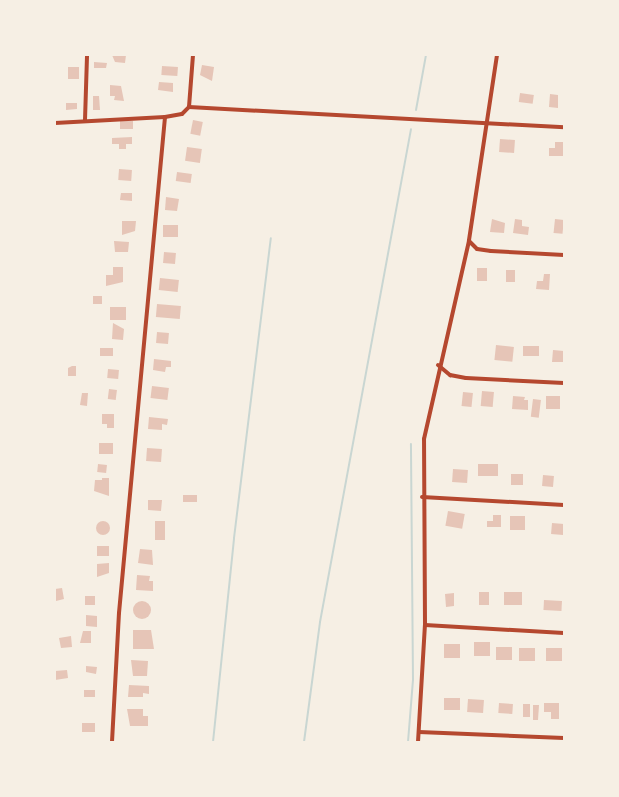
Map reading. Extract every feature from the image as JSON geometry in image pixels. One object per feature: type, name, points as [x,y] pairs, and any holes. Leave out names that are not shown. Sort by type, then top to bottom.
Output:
[{"type":"street","points":[[84,120],[87,55]]},
{"type":"street","points":[[55,123],[165,117],[182,114],[189,107],[193,55]]},
{"type":"street","points":[[418,742],[425,625],[422,497],[424,439],[438,366],[469,241],[485,123],[497,55]]},
{"type":"street","points":[[189,107],[564,127]]},
{"type":"street","points":[[112,742],[119,613],[165,117]]},
{"type":"street","points":[[469,241],[477,249],[491,252],[564,255]]},
{"type":"street","points":[[438,366],[450,375],[466,378],[564,383]]},
{"type":"street","points":[[422,497],[564,505]]},
{"type":"street","points":[[425,625],[564,633]]},
{"type":"street","points":[[419,732],[564,738]]},
{"type":"building","points":[[112,55],[126,55],[125,63],[115,62]]},
{"type":"building","points":[[94,62],[107,63],[106,68],[94,68]]},
{"type":"building","points":[[202,65],[214,67],[212,81],[200,75]]},
{"type":"building","points":[[162,66],[178,67],[177,76],[161,75]]},
{"type":"building","points":[[68,67],[79,67],[79,79],[68,79]]},
{"type":"building","points":[[159,82],[173,83],[173,92],[158,90]]},
{"type":"building","points":[[110,85],[121,86],[124,101],[114,100],[115,96],[110,96]]},
{"type":"building","points":[[520,93],[534,95],[533,104],[519,102]]},
{"type":"building","points":[[550,94],[558,95],[558,108],[549,107]]},
{"type":"building","points":[[93,96],[99,96],[100,110],[93,110]]},
{"type":"building","points":[[66,103],[77,103],[77,109],[66,110]]},
{"type":"building","points":[[193,120],[203,122],[200,136],[190,134]]},
{"type":"building","points":[[120,121],[133,121],[133,129],[120,129]]},
{"type":"building","points":[[132,137],[132,144],[126,144],[126,149],[119,149],[119,144],[112,144],[112,138]]},
{"type":"building","points":[[500,139],[515,140],[514,153],[499,152]]},
{"type":"building","points":[[555,142],[564,142],[564,156],[549,156],[549,148],[555,148]]},
{"type":"building","points":[[187,147],[202,149],[200,163],[185,161]]},
{"type":"building","points":[[119,169],[132,170],[131,181],[118,180]]},
{"type":"building","points":[[177,172],[192,174],[191,183],[176,181]]},
{"type":"building","points":[[121,193],[132,193],[132,201],[120,200]]},
{"type":"building","points":[[166,197],[179,199],[177,211],[165,210]]},
{"type":"building","points":[[492,219],[505,223],[504,233],[490,232]]},
{"type":"building","points":[[515,219],[522,220],[522,226],[529,227],[528,235],[513,233]]},
{"type":"building","points":[[555,219],[564,220],[562,234],[554,233]]},
{"type":"building","points":[[122,221],[136,221],[135,231],[122,235]]},
{"type":"building","points":[[163,225],[178,225],[178,237],[163,237]]},
{"type":"building","points":[[114,241],[129,242],[128,252],[115,252]]},
{"type":"building","points":[[164,252],[176,253],[175,264],[163,263]]},
{"type":"building","points":[[113,267],[123,267],[123,282],[106,286],[106,275],[113,275]]},
{"type":"building","points":[[477,268],[487,268],[487,281],[477,281]]},
{"type":"building","points":[[506,270],[515,270],[515,282],[506,282]]},
{"type":"building","points":[[544,274],[550,274],[549,290],[536,289],[537,281],[543,281]]},
{"type":"building","points":[[160,278],[179,280],[178,292],[159,290]]},
{"type":"building","points":[[93,296],[102,296],[102,304],[93,304]]},
{"type":"building","points":[[157,304],[181,306],[180,319],[156,317]]},
{"type":"building","points":[[110,307],[126,307],[126,320],[110,320]]},
{"type":"building","points":[[113,323],[124,329],[123,340],[112,339]]},
{"type":"building","points":[[157,332],[169,333],[168,344],[156,343]]},
{"type":"building","points":[[496,345],[514,347],[512,362],[494,360]]},
{"type":"building","points":[[523,346],[539,346],[539,356],[523,356]]},
{"type":"building","points":[[100,348],[113,348],[113,356],[100,356]]},
{"type":"building","points":[[553,350],[564,351],[564,362],[552,362]]},
{"type":"building","points":[[154,359],[171,361],[171,367],[166,367],[165,372],[153,370]]},
{"type":"building","points":[[76,366],[76,376],[68,376],[68,368]]},
{"type":"building","points":[[108,369],[119,370],[118,379],[107,378]]},
{"type":"building","points":[[152,386],[169,388],[167,400],[151,398]]},
{"type":"building","points":[[109,389],[117,390],[116,400],[108,399]]},
{"type":"building","points":[[482,391],[494,392],[493,407],[481,406]]},
{"type":"building","points":[[463,392],[473,393],[471,407],[462,406]]},
{"type":"building","points":[[82,393],[88,393],[87,406],[80,405]]},
{"type":"building","points":[[513,396],[525,397],[524,400],[528,400],[528,410],[512,409]]},
{"type":"building","points":[[546,396],[560,396],[560,409],[546,409]]},
{"type":"building","points":[[533,399],[541,400],[539,418],[531,417]]},
{"type":"building","points":[[102,414],[114,414],[114,428],[107,428],[107,424],[102,424]]},
{"type":"building","points":[[149,417],[168,419],[167,425],[162,424],[162,430],[148,429]]},
{"type":"building","points":[[99,443],[113,443],[113,454],[99,454]]},
{"type":"building","points":[[147,448],[162,449],[161,462],[146,461]]},
{"type":"building","points":[[98,464],[107,465],[106,473],[97,472]]},
{"type":"building","points":[[478,464],[498,464],[498,476],[478,476]]},
{"type":"building","points":[[453,469],[468,470],[467,483],[452,482]]},
{"type":"building","points":[[511,474],[523,474],[523,485],[511,485]]},
{"type":"building","points":[[543,475],[554,476],[553,487],[542,486]]},
{"type":"building","points":[[102,478],[109,478],[109,496],[94,491],[95,480],[102,480]]},
{"type":"building","points":[[183,495],[197,495],[197,502],[183,502]]},
{"type":"building","points":[[148,500],[162,500],[161,511],[148,510]]},
{"type":"building","points":[[448,511],[465,514],[462,529],[445,526]]},
{"type":"building","points":[[493,515],[501,515],[501,527],[487,527],[487,521],[493,521]]},
{"type":"building","points":[[510,516],[525,516],[525,530],[510,530]]},
{"type":"building","points":[[103,521],[108,523],[110,528],[108,533],[103,535],[98,533],[96,528],[98,523]]},
{"type":"building","points":[[155,521],[165,521],[165,540],[155,540]]},
{"type":"building","points":[[552,523],[564,524],[563,535],[551,534]]},
{"type":"building","points":[[97,546],[109,546],[109,556],[97,556]]},
{"type":"building","points":[[140,549],[152,550],[153,565],[138,563]]},
{"type":"building","points":[[109,563],[109,573],[97,577],[97,564]]},
{"type":"building","points":[[137,575],[150,576],[149,581],[153,581],[153,591],[136,590]]},
{"type":"building","points":[[62,588],[64,599],[56,601],[55,589]]},
{"type":"building","points":[[479,592],[489,592],[489,605],[479,605]]},
{"type":"building","points":[[504,592],[522,592],[522,605],[504,605]]},
{"type":"building","points":[[454,593],[454,606],[446,607],[445,594]]},
{"type":"building","points":[[85,596],[95,596],[95,605],[85,605]]},
{"type":"building","points":[[544,600],[562,601],[561,611],[543,610]]},
{"type":"building","points":[[142,601],[148,604],[151,610],[148,616],[142,619],[136,616],[133,610],[136,604]]},
{"type":"building","points":[[86,615],[97,616],[97,627],[86,626]]},
{"type":"building","points":[[133,630],[151,630],[154,649],[133,649]]},
{"type":"building","points":[[83,631],[91,631],[91,643],[80,643]]},
{"type":"building","points":[[71,636],[72,647],[61,648],[59,638]]},
{"type":"building","points":[[474,642],[490,642],[490,656],[474,656]]},
{"type":"building","points":[[444,644],[460,644],[460,658],[444,658]]},
{"type":"building","points":[[496,647],[512,647],[512,660],[496,660]]},
{"type":"building","points":[[519,648],[535,648],[535,661],[519,661]]},
{"type":"building","points":[[546,648],[562,648],[562,661],[546,661]]},
{"type":"building","points":[[131,660],[148,661],[147,676],[133,676]]},
{"type":"building","points":[[86,666],[97,667],[96,674],[86,672]]},
{"type":"building","points":[[67,670],[68,678],[55,680],[55,671]]},
{"type":"building","points":[[129,685],[149,686],[149,694],[143,693],[143,697],[128,697]]},
{"type":"building","points":[[84,690],[95,690],[95,697],[84,697]]},
{"type":"building","points":[[444,698],[460,698],[460,710],[444,710]]},
{"type":"building","points":[[468,699],[484,700],[483,713],[467,712]]},
{"type":"building","points":[[499,703],[513,704],[512,714],[498,713]]},
{"type":"building","points":[[544,703],[559,703],[559,719],[551,719],[551,712],[544,712]]},
{"type":"building","points":[[523,704],[530,704],[530,717],[523,717]]},
{"type":"building","points":[[533,705],[539,705],[538,720],[533,720]]},
{"type":"building","points":[[127,709],[143,709],[143,716],[148,716],[148,726],[130,726]]},
{"type":"building","points":[[82,723],[95,723],[95,732],[82,732]]},
{"type":"waterway","points":[[416,110],[426,55]]},
{"type":"waterway","points":[[304,742],[320,622],[411,129]]},
{"type":"waterway","points":[[213,742],[234,538],[271,238]]},
{"type":"waterway","points":[[408,742],[413,680],[411,444]]}]
